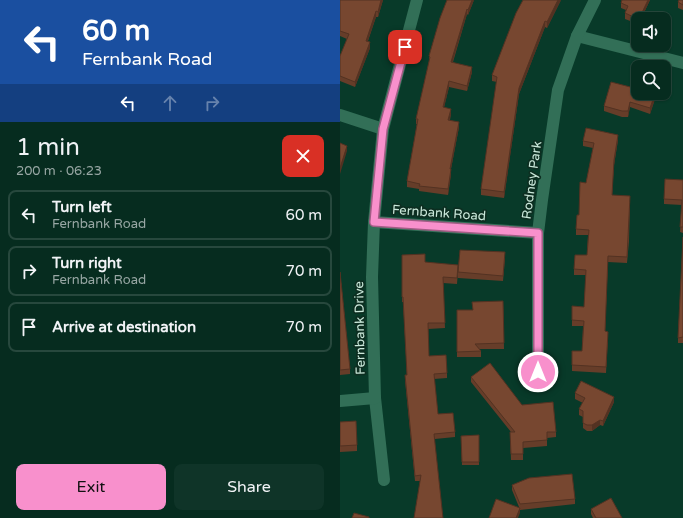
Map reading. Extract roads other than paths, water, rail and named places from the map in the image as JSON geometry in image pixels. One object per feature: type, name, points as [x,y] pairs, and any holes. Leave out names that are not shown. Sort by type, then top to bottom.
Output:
[{"type":"street","name":"Fernbank Road","points":[[417,0],[383,129],[374,222],[538,233]]},
{"type":"street","name":"Rodney Park","points":[[538,372],[538,233],[558,90],[577,36],[595,0]]},
{"type":"street","points":[[577,36],[683,63]]},
{"type":"street","points":[[340,115],[383,129]]},
{"type":"street","name":"Fernbank Drive","points":[[374,222],[372,277],[375,398],[384,480]]},
{"type":"street","points":[[340,401],[375,398]]}]
